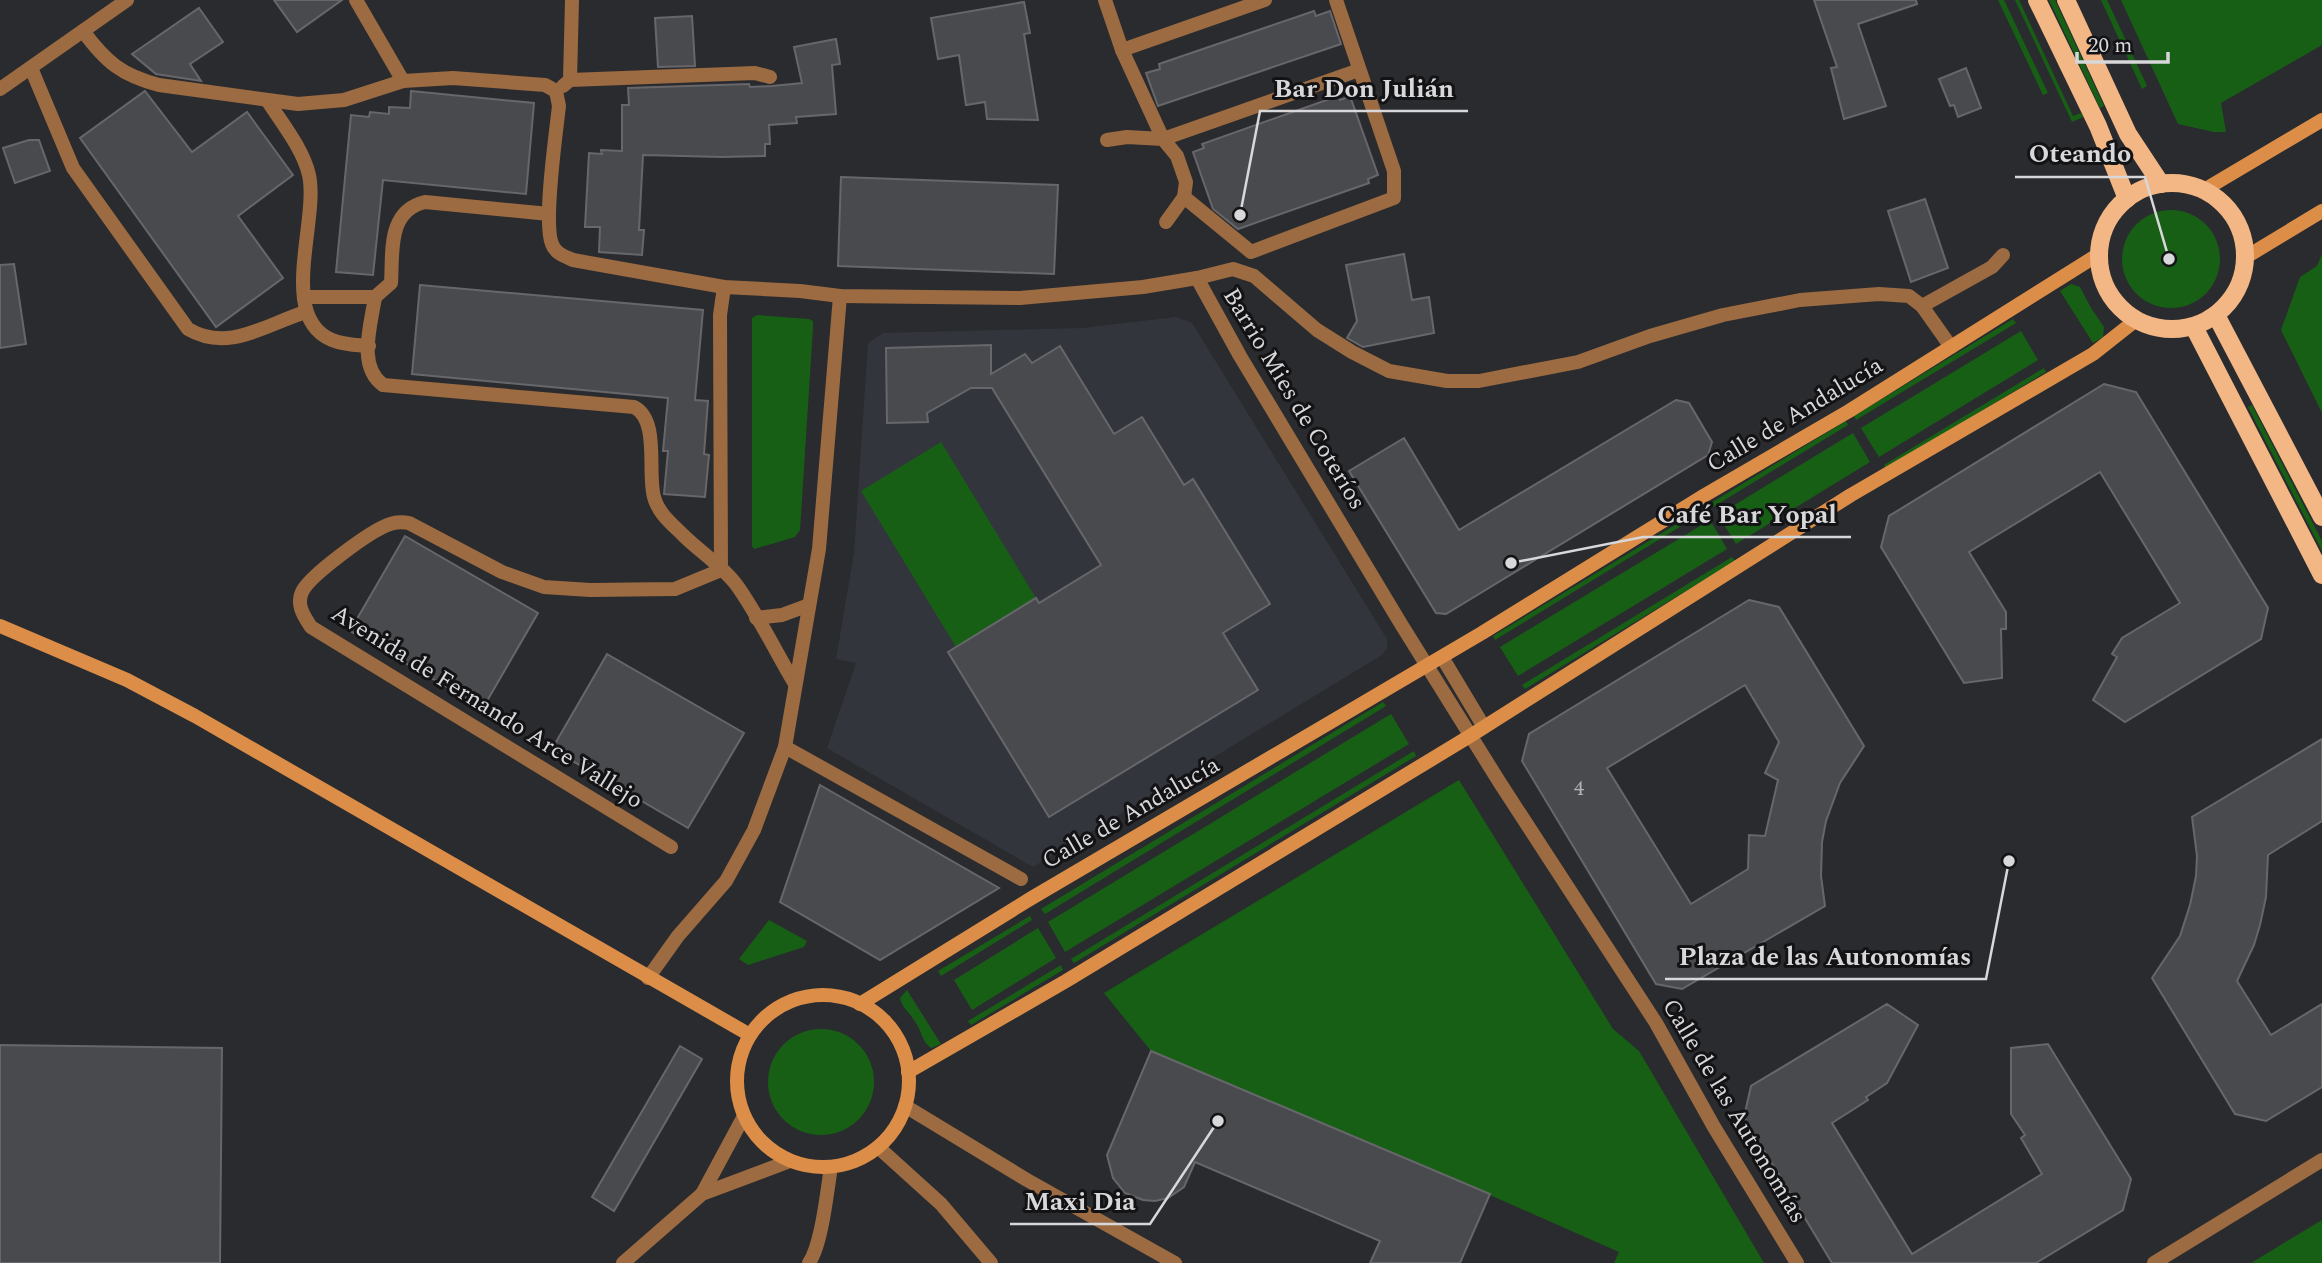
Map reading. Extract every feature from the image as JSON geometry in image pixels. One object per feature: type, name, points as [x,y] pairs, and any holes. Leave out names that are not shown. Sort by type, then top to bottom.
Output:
[{"type":"main road","points":[[2037,0],[2098,126],[2127,199]]},
{"type":"main road","points":[[2066,0],[2128,134],[2161,184]]},
{"type":"main road","points":[[2204,190],[2322,120]]},
{"type":"main road","points":[[2161,184],[2183,184],[2204,190],[2216,197],[2234,218],[2245,243],[2246,257],[2238,290],[2216,315],[2194,327],[2164,329],[2136,320],[2112,299],[2103,277],[2099,254],[2104,229],[2110,218],[2127,199],[2143,189],[2161,184]]},
{"type":"main road","points":[[2246,257],[2322,211]]},
{"type":"main road","name":"Calle de Andalucía","points":[[860,1004],[1030,899],[1442,657],[2099,254]]},
{"type":"main road","points":[[2216,315],[2322,517]]},
{"type":"main road","points":[[908,1072],[1066,981],[1470,736],[1851,495],[2084,359],[2136,320]]},
{"type":"main road","points":[[2194,327],[2322,575]]},
{"type":"main road","points":[[0,625],[127,680],[195,716],[750,1035]]},
{"type":"main road","points":[[830,996],[860,1004],[884,1021],[893,1032],[905,1058],[908,1090],[905,1106],[894,1129],[878,1147],[856,1161],[831,1167],[810,1167],[790,1161],[762,1143],[744,1116],[737,1091],[737,1076],[739,1062],[750,1035],[771,1012],[799,999],[830,996]]},
{"type":"street","points":[[0,89],[127,0]]},
{"type":"street","points":[[356,0],[403,81]]},
{"type":"street","points":[[570,80],[572,0]]},
{"type":"street","points":[[1105,0],[1122,50],[1163,139],[1177,156],[1186,182],[1184,197],[1166,222]]},
{"type":"street","points":[[1122,50],[1265,0]]},
{"type":"street","points":[[1184,197],[1251,252],[1394,198],[1394,171],[1336,0]]},
{"type":"street","points":[[83,31],[109,63],[141,80],[159,85],[298,104],[344,100],[403,81],[453,78],[545,85],[556,91]]},
{"type":"street","points":[[31,68],[73,168],[188,329],[210,340],[232,339],[305,304],[375,297],[391,283],[396,229],[401,216],[412,206],[425,202],[549,214]]},
{"type":"street","points":[[1107,140],[1127,136],[1163,139],[1359,70]]},
{"type":"street","points":[[556,91],[570,80],[755,74],[770,77]]},
{"type":"street","points":[[556,91],[559,106],[549,235],[552,246],[558,253],[573,260],[724,287],[840,296],[1020,298],[1109,291],[1196,278]]},
{"type":"street","points":[[267,100],[309,174],[311,214],[303,278],[305,304],[311,323],[327,338],[346,344],[369,346]]},
{"type":"street","points":[[1922,306],[1992,267],[2003,255]]},
{"type":"street","name":"Barrio Mies de Coteríos","points":[[1427,666],[1247,368],[1196,278],[1233,269],[1254,276],[1317,330],[1352,352],[1389,371],[1447,381],[1479,381],[1541,371],[1578,362],[1650,336],[1723,315],[1800,300],[1879,294],[1909,296],[1922,306],[1951,346]]},
{"type":"street","points":[[721,570],[720,315],[724,287]]},
{"type":"street","points":[[648,978],[678,936],[726,881],[754,830],[785,747],[819,549],[840,296]]},
{"type":"street","points":[[375,297],[369,368],[378,381],[389,387],[634,407],[642,411],[650,431],[651,487],[654,502],[671,523],[737,585],[795,684]]},
{"type":"street","name":"Avenida de Fernando Arce Vallejo","points":[[671,847],[311,627],[299,606],[302,592],[315,576],[383,527],[397,521],[409,523],[502,572],[544,587],[590,590],[675,589],[721,570]]},
{"type":"street","points":[[756,618],[782,615],[809,605]]},
{"type":"street","points":[[1442,657],[1484,727]]},
{"type":"street","points":[[1427,666],[1470,736]]},
{"type":"street","name":"Calle de las Autonomías","points":[[1470,736],[1657,1023],[1714,1127],[1797,1263]]},
{"type":"street","points":[[785,747],[1021,879]]},
{"type":"street","points":[[905,1106],[1027,1180],[1175,1263]]},
{"type":"street","points":[[623,1263],[702,1194],[744,1116]]},
{"type":"street","points":[[878,1147],[941,1204],[991,1263]]},
{"type":"street","points":[[2154,1263],[2322,1160]]},
{"type":"street","points":[[702,1194],[790,1161]]},
{"type":"street","points":[[809,1263],[813,1257],[821,1223],[831,1167]]},
{"type":"shaded area","points":[[1176,317],[1192,323],[1387,639],[1387,648],[1382,655],[1033,867],[827,748],[856,663],[836,659],[854,553],[868,343],[883,333],[1082,328]]},
{"type":"green space","points":[[1998,0],[2004,0],[2048,93],[2043,95]]},
{"type":"green space","points":[[2015,0],[2019,0],[2073,116],[2081,113],[2083,117],[2072,122]]},
{"type":"green space","points":[[2049,0],[2055,0],[2104,106],[2100,108]]},
{"type":"green space","points":[[2101,0],[2107,0],[2147,86],[2142,89]]},
{"type":"green space","points":[[2121,0],[2322,0],[2322,45],[2221,103],[2226,132],[2178,124]]},
{"type":"green space","points":[[2171,210],[2190,214],[2206,224],[2216,240],[2220,259],[2216,278],[2206,294],[2190,304],[2171,308],[2152,304],[2136,294],[2126,278],[2122,259],[2126,240],[2136,224],[2152,214]]},
{"type":"green space","points":[[2322,254],[2322,413],[2281,330],[2300,277],[2317,266]]},
{"type":"green space","points":[[2071,284],[2080,287],[2104,327],[2103,337],[2093,343],[2060,291]]},
{"type":"green space","points":[[757,315],[809,319],[813,321],[813,328],[800,530],[795,537],[754,549],[752,318]]},
{"type":"green space","points":[[2013,319],[2016,323],[1856,420],[1854,416]]},
{"type":"green space","points":[[2021,331],[2038,360],[1879,457],[1861,428]]},
{"type":"green space","points":[[2044,368],[2046,372],[1886,469],[1884,465]]},
{"type":"green space","points":[[2252,405],[2322,541],[2322,551],[2248,407]]},
{"type":"green space","points":[[1846,421],[1848,425],[1713,507],[1711,503]]},
{"type":"green space","points":[[1853,433],[1870,462],[1736,544],[1718,515]]},
{"type":"green space","points":[[941,442],[1036,598],[956,647],[861,491]]},
{"type":"green space","points":[[1703,508],[1704,512],[1495,640],[1493,636]]},
{"type":"green space","points":[[1710,520],[1727,549],[1518,676],[1500,647]]},
{"type":"green space","points":[[1732,557],[1735,561],[1525,689],[1522,685]]},
{"type":"green space","points":[[1383,702],[1386,706],[1045,914],[1041,909]]},
{"type":"green space","points":[[1391,714],[1409,744],[1065,952],[1048,922]]},
{"type":"green space","points":[[1414,751],[1416,756],[1074,963],[1071,959]]},
{"type":"green space","points":[[1459,780],[1613,1029],[1639,1051],[1764,1263],[1614,1263],[1619,1252],[1151,1051],[1104,993]]},
{"type":"green space","points":[[1030,916],[1032,920],[941,976],[938,971]]},
{"type":"green space","points":[[769,920],[807,941],[804,947],[748,965],[739,959]]},
{"type":"green space","points":[[1038,928],[1056,958],[972,1010],[954,980]]},
{"type":"green space","points":[[1061,965],[1063,970],[971,1025],[968,1021]]},
{"type":"green space","points":[[907,990],[941,1044],[931,1048],[926,1043],[901,1002],[900,998]]},
{"type":"green space","points":[[821,1029],[841,1033],[859,1044],[870,1062],[874,1082],[870,1102],[859,1120],[841,1131],[821,1135],[801,1131],[783,1120],[772,1102],[768,1082],[772,1062],[783,1044],[801,1033]]},
{"type":"green space","points":[[2322,1220],[2322,1263],[2251,1263]]},
{"type":"building","points":[[274,0],[342,0],[297,32]]},
{"type":"building","points":[[1814,0],[1916,0],[1917,4],[1858,24],[1886,106],[1844,119],[1831,68],[1837,67]]},
{"type":"building","points":[[1024,2],[1030,33],[1024,34],[1038,120],[987,119],[985,102],[966,105],[959,55],[938,59],[931,18]]},
{"type":"building","points":[[199,8],[223,42],[190,64],[201,81],[156,74],[132,54]]},
{"type":"building","points":[[1314,11],[1316,16],[1330,11],[1341,44],[1158,106],[1146,73],[1160,69],[1159,64]]},
{"type":"building","points":[[692,16],[695,66],[658,67],[655,18]]},
{"type":"building","points":[[836,39],[840,64],[832,65],[836,114],[796,117],[797,123],[769,125],[770,144],[765,144],[765,156],[643,155],[639,230],[644,230],[642,255],[599,252],[600,227],[585,227],[589,153],[602,154],[601,150],[622,151],[622,105],[629,105],[628,88],[749,84],[750,87],[802,83],[794,47]]},
{"type":"building","points":[[1966,68],[1981,108],[1958,117],[1954,105],[1950,106],[1939,79]]},
{"type":"building","points":[[145,91],[192,152],[247,112],[293,175],[238,216],[283,278],[216,327],[80,138]]},
{"type":"building","points":[[411,91],[534,103],[526,194],[383,180],[373,275],[336,272],[351,115],[369,117],[370,112],[389,114],[389,107],[410,108]]},
{"type":"building","points":[[1338,96],[1340,100],[1350,96],[1378,175],[1368,179],[1369,183],[1238,229],[1213,209],[1193,152],[1204,148],[1202,144]]},
{"type":"building","points":[[29,140],[39,140],[50,171],[15,183],[3,148]]},
{"type":"building","points":[[841,177],[1058,185],[1054,274],[838,266]]},
{"type":"building","points":[[1925,199],[1948,268],[1911,282],[1888,211]]},
{"type":"building","points":[[1404,254],[1412,300],[1429,297],[1434,333],[1363,347],[1347,338],[1357,321],[1346,265]]},
{"type":"building","points":[[14,264],[26,344],[0,348],[0,265]]},
{"type":"building","points":[[420,285],[703,310],[695,400],[708,401],[704,454],[709,455],[705,497],[664,494],[668,451],[663,451],[668,398],[412,374]]},
{"type":"building","points":[[991,345],[991,374],[1025,354],[1032,363],[1060,346],[1114,434],[1142,417],[1184,485],[1193,479],[1270,604],[1223,633],[1258,690],[1049,817],[948,652],[1036,598],[1039,603],[1101,565],[992,388],[971,388],[927,413],[928,422],[887,423],[886,348]]},
{"type":"building","points":[[2104,384],[2136,392],[2268,608],[2261,639],[2125,722],[2093,700],[2117,657],[2112,654],[2122,638],[2180,603],[2100,472],[1969,552],[2006,612],[2006,629],[2001,629],[2002,678],[1964,683],[1881,547],[1889,516]]},
{"type":"building","points":[[1676,400],[1689,403],[1712,442],[1708,455],[1446,614],[1436,613],[1349,471],[1404,438],[1459,530]]},
{"type":"building","points":[[405,536],[538,613],[483,708],[350,631]]},
{"type":"building","points":[[1749,600],[1779,607],[1864,746],[1840,783],[1826,821],[1821,876],[1825,906],[1682,989],[1656,984],[1522,761],[1529,734]],"holes":[[[1745,685],[1779,742],[1765,773],[1778,780],[1765,836],[1749,835],[1748,869],[1691,904],[1607,768]]]},
{"type":"building","points":[[607,654],[744,733],[688,828],[552,749]]},
{"type":"building","points":[[2322,739],[2322,821],[2268,855],[2266,897],[2260,925],[2237,981],[2271,1035],[2322,1004],[2322,1087],[2266,1121],[2235,1114],[2152,978],[2180,936],[2190,905],[2197,856],[2192,817]]},
{"type":"building","points":[[820,785],[999,888],[880,960],[780,902]]},
{"type":"building","points":[[1887,1004],[1918,1025],[1887,1083],[1866,1097],[1868,1100],[1832,1123],[1912,1254],[2042,1174],[2021,1138],[2025,1135],[2011,1114],[2011,1048],[2048,1044],[2131,1179],[2123,1210],[2036,1263],[1832,1263],[1744,1117],[1751,1086]]},
{"type":"building","points":[[0,1045],[222,1048],[220,1263],[0,1263]]},
{"type":"building","points":[[680,1046],[702,1059],[614,1211],[592,1197]]},
{"type":"building","points":[[1151,1051],[1490,1194],[1460,1263],[1370,1263],[1380,1241],[1195,1162],[1184,1187],[1168,1198],[1143,1200],[1125,1193],[1113,1178],[1107,1155]]},
{"type":"place","name":"Bar Don Julián","points":[[1240,215]]},
{"type":"place","name":"Oteando","points":[[2169,259]]},
{"type":"place","name":"Café Bar Yopal","points":[[1511,563]]},
{"type":"place","name":"Plaza de las Autonomías","points":[[2009,861]]},
{"type":"place","name":"Maxi Dia","points":[[1218,1121]]}]
